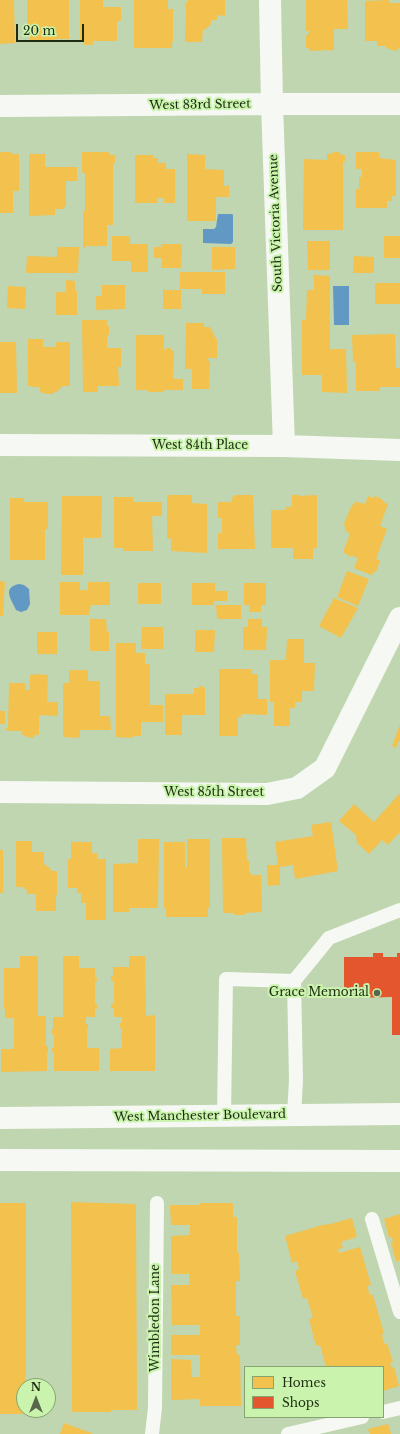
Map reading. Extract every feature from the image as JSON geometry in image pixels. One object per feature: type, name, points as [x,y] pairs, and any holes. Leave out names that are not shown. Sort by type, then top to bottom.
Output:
[{"type":"street","name":"South Victoria Avenue","points":[[270,0],[272,104],[284,446]]},
{"type":"street","name":"West 83rd Street","points":[[0,106],[400,104]]},
{"type":"street","name":"West 84th Place","points":[[0,445],[284,446],[400,450]]},
{"type":"street","name":"West 85th Street","points":[[0,792],[267,794],[297,788],[325,768],[400,618]]},
{"type":"street","name":"West Manchester Boulevard","points":[[0,1118],[400,1114]]},
{"type":"street","points":[[0,1160],[400,1161]]},
{"type":"lane","points":[[294,1114],[296,1080],[294,981],[329,938],[400,910]]},
{"type":"lane","points":[[224,1116],[226,979],[294,981]]},
{"type":"lane","name":"Wimbledon Lane","points":[[152,1434],[155,1408],[156,1203]]},
{"type":"lane","points":[[372,1219],[400,1312]]},
{"type":"lane","points":[[384,1412],[400,1408]]},
{"type":"lane","points":[[288,1434],[358,1418]]},
{"type":"water","points":[[218,214],[233,215],[233,242],[231,244],[203,243],[203,229],[214,229],[216,227]]},
{"type":"water","points":[[333,286],[349,286],[349,325],[334,325]]},
{"type":"water","points":[[19,584],[24,585],[29,589],[30,604],[27,610],[21,612],[16,610],[9,595],[10,588]]},
{"type":"building: Homes","points":[[0,0],[14,0],[15,43],[0,44]]},
{"type":"building: Homes","points":[[27,0],[69,0],[69,39],[55,39],[55,41],[51,42],[30,42],[30,30],[27,30]]},
{"type":"building: Homes","points":[[80,0],[103,0],[103,7],[121,7],[121,21],[117,21],[117,41],[93,41],[93,45],[84,45],[84,41],[80,41]]},
{"type":"building: Homes","points":[[134,0],[168,0],[168,9],[173,9],[172,48],[134,48]]},
{"type":"building: Homes","points":[[188,0],[225,0],[225,16],[217,15],[217,20],[211,20],[211,24],[206,29],[203,29],[202,42],[185,42],[186,2],[188,2]]},
{"type":"building: Homes","points":[[306,0],[347,0],[348,29],[334,29],[334,50],[309,51],[309,48],[306,48],[306,36],[309,31],[306,31]]},
{"type":"building: Homes","points":[[389,0],[389,3],[400,3],[400,47],[396,51],[386,48],[386,46],[377,46],[377,41],[365,41],[365,1]]},
{"type":"building: Homes","points":[[0,152],[12,152],[12,154],[19,154],[19,191],[13,191],[13,213],[0,213]]},
{"type":"building: Homes","points":[[82,152],[109,152],[109,155],[115,155],[115,163],[113,163],[113,225],[107,225],[107,246],[86,246],[86,248],[83,248],[85,173],[82,173]]},
{"type":"building: Homes","points":[[339,152],[341,155],[345,155],[345,162],[343,162],[343,230],[303,230],[304,159],[327,160],[327,154]]},
{"type":"building: Homes","points":[[356,152],[379,152],[379,158],[396,160],[396,196],[392,196],[392,201],[387,201],[387,208],[356,208],[356,189],[359,189],[359,177],[362,177],[362,169],[356,169]]},
{"type":"building: Homes","points":[[29,154],[45,154],[45,167],[77,167],[77,181],[66,181],[66,207],[64,207],[64,209],[55,209],[55,215],[29,216]]},
{"type":"building: Homes","points":[[187,154],[205,155],[205,169],[224,170],[224,186],[229,186],[229,197],[216,197],[216,221],[187,221]]},
{"type":"building: Homes","points":[[135,155],[153,155],[153,158],[158,158],[158,163],[166,163],[166,169],[175,169],[175,203],[164,203],[164,198],[157,198],[157,203],[135,203]]},
{"type":"building: Homes","points":[[112,236],[130,236],[130,244],[148,244],[148,272],[131,272],[131,261],[112,261]]},
{"type":"building: Homes","points":[[384,236],[400,236],[400,258],[384,258]]},
{"type":"building: Homes","points":[[307,241],[330,241],[330,270],[308,270]]},
{"type":"building: Homes","points":[[161,244],[182,244],[181,268],[161,268],[162,258],[154,258],[154,247],[161,247]]},
{"type":"building: Homes","points":[[57,247],[79,247],[78,273],[26,273],[27,256],[57,257]]},
{"type":"building: Homes","points":[[212,247],[235,247],[235,269],[212,270]]},
{"type":"building: Homes","points":[[354,256],[374,257],[374,273],[353,273]]},
{"type":"building: Homes","points":[[180,272],[225,272],[225,294],[202,294],[202,289],[180,289]]},
{"type":"building: Homes","points":[[314,275],[330,276],[330,349],[346,349],[347,393],[322,392],[322,375],[302,375],[302,320],[306,320],[307,290],[314,290]]},
{"type":"building: Homes","points":[[66,280],[75,281],[75,291],[77,291],[77,315],[56,315],[56,292],[66,292]]},
{"type":"building: Homes","points":[[375,283],[400,283],[400,304],[375,304]]},
{"type":"building: Homes","points":[[102,285],[125,285],[125,309],[96,310],[96,296],[102,296]]},
{"type":"building: Homes","points":[[8,286],[26,287],[25,309],[7,308]]},
{"type":"building: Homes","points":[[163,290],[181,290],[181,309],[163,309]]},
{"type":"building: Homes","points":[[82,320],[107,320],[109,335],[107,335],[107,348],[121,348],[121,367],[118,367],[119,386],[98,386],[98,392],[83,392]]},
{"type":"building: Homes","points":[[186,323],[204,323],[204,327],[210,327],[217,339],[217,358],[208,358],[208,361],[210,361],[209,389],[192,389],[192,369],[185,369]]},
{"type":"building: Homes","points":[[395,334],[396,368],[400,368],[400,387],[380,387],[380,391],[356,391],[356,362],[353,362],[352,335]]},
{"type":"building: Homes","points":[[136,335],[164,335],[164,350],[166,350],[166,348],[171,348],[171,351],[174,351],[173,379],[183,379],[183,390],[148,392],[148,390],[136,390]]},
{"type":"building: Homes","points":[[28,339],[43,339],[43,347],[56,347],[56,342],[70,342],[70,386],[63,386],[58,390],[58,392],[54,392],[54,394],[45,394],[41,393],[39,387],[28,386]]},
{"type":"building: Homes","points":[[0,342],[16,342],[17,393],[0,393]]},
{"type":"building: Homes","points":[[167,495],[191,495],[192,503],[207,504],[207,553],[171,551],[171,538],[167,538]]},
{"type":"building: Homes","points":[[235,495],[253,495],[255,549],[218,549],[218,533],[222,533],[222,518],[218,518],[218,502],[232,502],[232,498]]},
{"type":"building: Homes","points":[[292,495],[317,495],[317,548],[313,548],[313,559],[293,559],[293,548],[271,548],[271,510],[286,510],[286,507],[292,507]]},
{"type":"building: Homes","points":[[62,496],[102,496],[101,538],[83,538],[83,575],[61,575]]},
{"type":"building: Homes","points":[[368,496],[373,498],[375,496],[388,504],[380,526],[387,529],[376,559],[380,560],[377,570],[371,575],[354,568],[358,558],[351,555],[351,557],[343,552],[350,534],[346,531],[344,524],[350,509],[354,503],[357,502],[365,504]]},
{"type":"building: Homes","points":[[114,497],[133,497],[133,502],[162,502],[162,516],[152,516],[153,551],[123,551],[123,548],[114,548]]},
{"type":"building: Homes","points":[[10,498],[24,498],[24,502],[48,502],[48,529],[45,529],[45,560],[10,560]]},
{"type":"building: Homes","points":[[347,571],[369,579],[358,606],[337,597]]},
{"type":"building: Homes","points":[[0,581],[5,582],[3,616],[0,616]]},
{"type":"building: Homes","points":[[60,582],[80,582],[80,590],[88,590],[88,582],[110,582],[110,605],[91,605],[89,615],[60,615]]},
{"type":"building: Homes","points":[[138,583],[161,583],[161,604],[138,604]]},
{"type":"building: Homes","points":[[192,583],[215,583],[215,591],[227,591],[227,601],[214,601],[214,605],[192,605]]},
{"type":"building: Homes","points":[[244,583],[266,583],[266,605],[261,605],[261,612],[249,612],[249,605],[244,605]]},
{"type":"building: Homes","points":[[334,598],[358,608],[341,638],[319,626]]},
{"type":"building: Homes","points":[[216,605],[241,605],[241,619],[217,619]]},
{"type":"building: Homes","points":[[90,619],[106,619],[107,632],[109,632],[109,651],[90,651]]},
{"type":"building: Homes","points":[[248,619],[262,619],[262,627],[267,627],[266,650],[243,650],[243,627],[248,627]]},
{"type":"building: Homes","points":[[142,627],[163,627],[163,649],[141,649]]},
{"type":"building: Homes","points":[[195,630],[215,630],[214,652],[195,652]]},
{"type":"building: Homes","points":[[37,632],[57,632],[57,654],[37,654]]},
{"type":"building: Homes","points":[[287,639],[304,639],[304,663],[315,663],[314,691],[302,691],[302,702],[295,702],[295,708],[290,708],[290,726],[274,726],[274,702],[270,702],[270,660],[286,660]]},
{"type":"building: Homes","points":[[116,643],[136,643],[136,653],[145,653],[145,664],[150,664],[150,705],[163,705],[163,722],[141,722],[141,736],[134,736],[132,738],[116,737]]},
{"type":"building: Homes","points":[[219,669],[252,669],[252,674],[258,674],[258,699],[267,699],[267,715],[241,714],[241,717],[238,717],[238,736],[219,736]]},
{"type":"building: Homes","points":[[69,670],[88,670],[88,681],[100,681],[100,716],[110,716],[111,730],[80,730],[80,737],[63,737],[63,683],[69,683]]},
{"type":"building: Homes","points":[[30,675],[48,675],[47,702],[58,702],[58,716],[39,715],[39,735],[35,735],[33,738],[22,735],[22,731],[9,731],[6,730],[6,728],[8,728],[9,683],[25,683],[25,690],[30,690]]},
{"type":"building: Homes","points":[[199,686],[203,686],[203,688],[205,688],[205,715],[182,715],[182,735],[165,735],[165,694],[194,694],[194,688],[199,688]]},
{"type":"building: Homes","points":[[0,711],[5,711],[5,724],[0,724]]},
{"type":"building: Homes","points":[[400,724],[400,742],[398,742],[396,748],[392,746]]},
{"type":"building: Homes","points":[[400,793],[400,832],[388,845],[382,840],[369,854],[357,843],[356,835],[339,821],[354,804],[374,822]]},
{"type":"building: Homes","points":[[331,822],[338,871],[295,879],[293,865],[280,867],[280,885],[268,886],[267,865],[278,865],[275,842],[313,836],[311,825]]},
{"type":"building: Homes","points":[[222,838],[246,838],[249,872],[252,875],[261,875],[262,912],[245,913],[245,915],[223,913]]},
{"type":"building: Homes","points":[[138,839],[159,839],[158,908],[129,908],[129,912],[113,912],[113,864],[138,863]]},
{"type":"building: Homes","points":[[187,839],[210,839],[210,908],[208,908],[208,917],[166,917],[166,908],[164,908],[164,842],[185,842],[185,867],[187,867]]},
{"type":"building: Homes","points":[[16,841],[32,841],[32,852],[44,852],[44,864],[50,868],[51,871],[57,871],[56,911],[36,911],[36,894],[27,894],[27,891],[23,887],[16,887]]},
{"type":"building: Homes","points":[[71,842],[92,842],[92,853],[97,853],[97,859],[106,859],[106,920],[86,920],[86,903],[81,903],[81,893],[77,893],[77,888],[68,888],[68,859],[71,859]]},
{"type":"building: Homes","points":[[0,850],[3,850],[3,893],[0,893]]},
{"type":"building: Homes","points":[[20,956],[38,956],[38,1016],[46,1016],[46,1046],[48,1046],[47,1071],[1,1072],[1,1049],[14,1049],[14,1018],[5,1018],[4,968],[20,968]]},
{"type":"building: Homes","points":[[63,956],[79,956],[79,968],[95,968],[95,977],[97,977],[97,981],[95,981],[95,1004],[97,1004],[97,1009],[95,1009],[95,1017],[86,1017],[86,1024],[88,1024],[87,1048],[99,1048],[99,1071],[54,1071],[54,1052],[52,1052],[52,1048],[54,1048],[54,1034],[52,1034],[52,1029],[53,1017],[63,1017]]},
{"type":"building: Homes","points":[[129,956],[145,956],[146,1016],[155,1015],[155,1071],[110,1071],[110,1049],[122,1048],[122,1028],[120,1028],[120,1023],[122,1023],[122,1017],[114,1017],[114,1008],[111,1008],[111,1004],[114,1004],[114,981],[111,981],[111,976],[113,976],[113,967],[129,967]]},
{"type":"building: Homes","points":[[71,1202],[136,1204],[137,1410],[72,1412]]},
{"type":"building: Homes","points":[[0,1203],[26,1203],[26,1378],[16,1378],[16,1414],[0,1414]]},
{"type":"building: Homes","points":[[200,1203],[233,1203],[233,1217],[237,1217],[237,1253],[239,1253],[240,1281],[236,1281],[236,1316],[240,1316],[240,1345],[236,1345],[237,1355],[240,1355],[241,1406],[200,1406],[200,1399],[171,1400],[171,1359],[191,1360],[192,1377],[200,1377],[200,1355],[171,1355],[171,1335],[200,1335],[200,1325],[172,1325],[171,1285],[189,1285],[189,1274],[171,1274],[171,1236],[190,1235],[190,1225],[171,1225],[170,1205],[200,1205]]},
{"type":"building: Homes","points":[[400,1214],[400,1260],[396,1262],[391,1242],[393,1242],[392,1236],[389,1238],[384,1219]]},
{"type":"building: Homes","points":[[352,1218],[357,1237],[341,1242],[343,1248],[338,1249],[339,1253],[360,1247],[371,1285],[367,1286],[370,1295],[373,1295],[384,1333],[382,1334],[384,1344],[387,1343],[393,1362],[390,1363],[392,1368],[394,1367],[399,1386],[384,1391],[384,1366],[326,1366],[320,1345],[316,1346],[309,1319],[313,1318],[307,1298],[303,1299],[295,1271],[299,1269],[297,1261],[292,1263],[285,1236],[326,1224]]},
{"type":"building: Homes","points":[[64,1423],[94,1434],[60,1434]]},
{"type":"building: Homes","points":[[388,1424],[391,1434],[370,1434],[368,1429]]},
{"type":"building: Shops","name":"Grace Memorial","points":[[373,953],[383,953],[383,957],[397,957],[397,953],[400,953],[400,1035],[392,1035],[392,997],[353,998],[353,988],[344,988],[344,957],[373,957]]},
{"type":"place","name":"Grace Memorial","points":[[377,993]]}]
